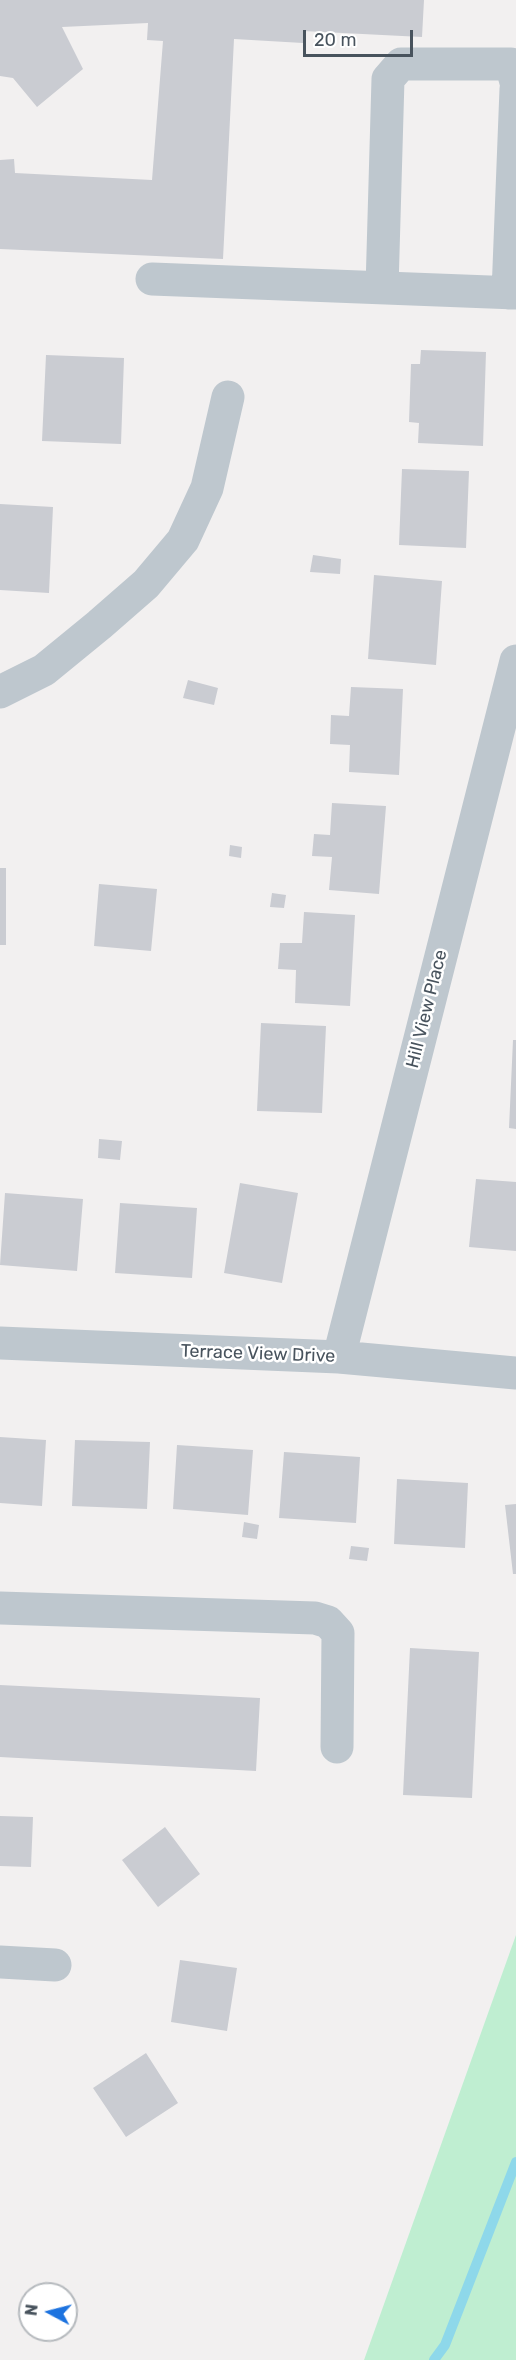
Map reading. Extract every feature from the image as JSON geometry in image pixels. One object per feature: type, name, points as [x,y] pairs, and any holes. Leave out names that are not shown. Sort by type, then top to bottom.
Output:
[{"type":"street","points":[[382,288],[388,80],[401,64],[511,63],[516,82]]},
{"type":"street","points":[[152,279],[512,293],[516,89]]},
{"type":"street","points":[[0,692],[44,670],[99,625],[146,584],[183,540],[207,488],[228,397]]},
{"type":"street","name":"Hill View Place","points":[[339,1357],[516,661]]},
{"type":"street","name":"Terrace View Drive","points":[[0,1343],[339,1357],[516,1373]]},
{"type":"street","points":[[0,1608],[315,1618],[328,1622],[338,1633],[337,1747]]},
{"type":"street","points":[[0,1962],[55,1965]]},
{"type":"green space","points":[[516,1935],[516,2360],[364,2360]]},
{"type":"building","points":[[0,0],[424,0],[422,37],[303,31],[303,43],[234,39],[223,259],[0,249],[0,160],[14,159],[15,173],[152,180],[163,41],[147,40],[148,23],[62,27],[83,69],[37,107],[13,78],[0,76]]},
{"type":"building","points":[[421,350],[486,352],[483,446],[418,443],[419,423],[409,422],[411,364],[420,364]]},
{"type":"building","points":[[46,355],[124,358],[121,444],[42,441]]},
{"type":"building","points":[[402,469],[469,471],[466,548],[399,545]]},
{"type":"building","points":[[0,504],[53,507],[49,593],[0,590]]},
{"type":"building","points":[[313,555],[341,559],[340,574],[310,572]]},
{"type":"building","points":[[374,575],[442,581],[436,665],[368,659]]},
{"type":"building","points":[[188,680],[218,688],[214,705],[183,698]]},
{"type":"building","points":[[351,687],[403,689],[399,775],[349,772],[350,745],[330,744],[331,715],[349,716]]},
{"type":"building","points":[[332,803],[386,806],[379,894],[329,890],[332,857],[312,856],[314,834],[330,835]]},
{"type":"building","points":[[230,845],[242,847],[241,858],[229,856]]},
{"type":"building","points":[[0,868],[6,868],[6,945],[0,945]]},
{"type":"building","points":[[99,884],[157,889],[151,951],[94,946]]},
{"type":"building","points":[[272,893],[286,895],[284,908],[270,907]]},
{"type":"building","points":[[304,912],[355,915],[350,1006],[295,1003],[296,970],[278,969],[280,943],[302,943]]},
{"type":"building","points":[[261,1023],[326,1026],[322,1113],[257,1111]]},
{"type":"building","points":[[513,1040],[516,1040],[516,1129],[509,1128]]},
{"type":"building","points":[[99,1139],[122,1141],[120,1160],[98,1158]]},
{"type":"building","points":[[476,1179],[516,1182],[516,1251],[469,1247]]},
{"type":"building","points":[[240,1183],[298,1193],[282,1283],[224,1273]]},
{"type":"building","points":[[5,1193],[83,1199],[77,1271],[0,1265]]},
{"type":"building","points":[[120,1203],[197,1208],[192,1278],[115,1273]]},
{"type":"building","points":[[0,1437],[46,1440],[42,1506],[0,1503]]},
{"type":"building","points":[[75,1440],[150,1442],[147,1509],[72,1506]]},
{"type":"building","points":[[177,1445],[253,1450],[248,1515],[173,1509]]},
{"type":"building","points":[[284,1452],[360,1457],[356,1523],[279,1518]]},
{"type":"building","points":[[397,1479],[468,1483],[465,1548],[394,1544]]},
{"type":"building","points":[[516,1504],[516,1574],[513,1574],[505,1505]]},
{"type":"building","points":[[244,1522],[259,1525],[257,1539],[242,1537]]},
{"type":"building","points":[[351,1546],[369,1548],[367,1561],[349,1559]]},
{"type":"building","points":[[410,1648],[479,1652],[472,1798],[403,1795]]},
{"type":"building","points":[[0,1685],[260,1698],[256,1771],[0,1757]]},
{"type":"building","points":[[0,1816],[33,1817],[31,1867],[0,1866]]},
{"type":"building","points":[[165,1827],[200,1874],[158,1907],[122,1860]]},
{"type":"building","points":[[180,1960],[237,1968],[227,2031],[171,2022]]},
{"type":"building","points":[[146,2053],[178,2103],[126,2137],[93,2088]]},
{"type":"waterway","points":[[434,2360],[445,2345],[516,2162]]}]
